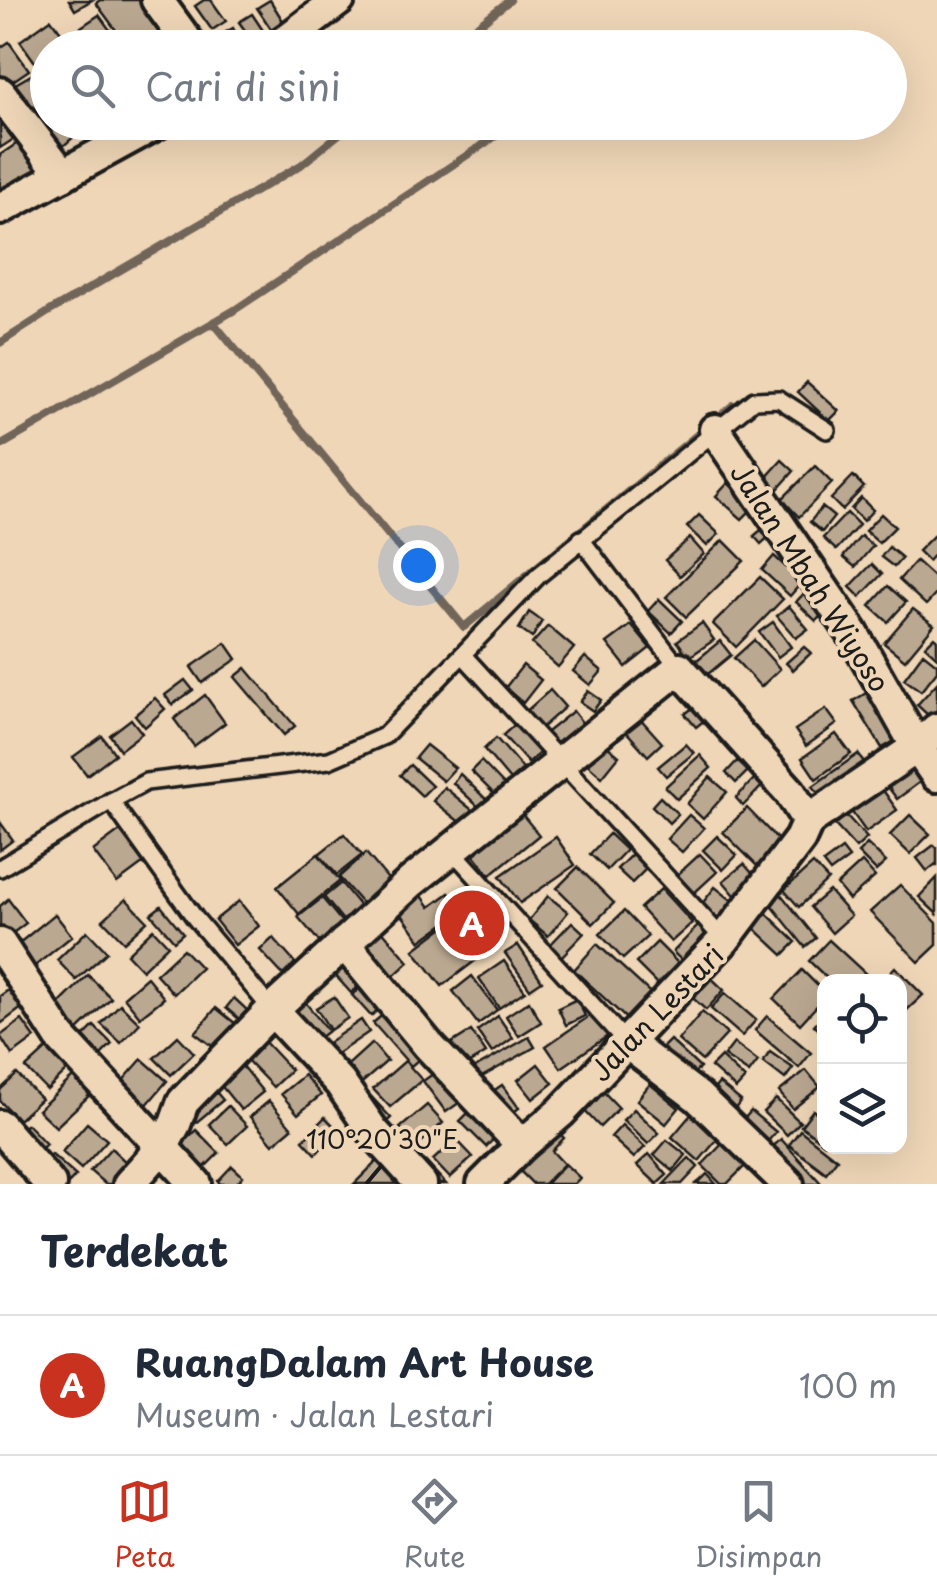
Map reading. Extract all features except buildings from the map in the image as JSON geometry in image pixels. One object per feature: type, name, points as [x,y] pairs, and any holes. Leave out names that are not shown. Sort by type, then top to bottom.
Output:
[{"type":"street","points":[[157,0],[179,30]]},
{"type":"street","points":[[300,30],[339,0]]},
{"type":"street","points":[[0,93],[30,132]]},
{"type":"street","points":[[37,140],[63,174]]},
{"type":"street","points":[[0,209],[126,140]]},
{"type":"street","name":"Jalan Mbah Wiyoso","points":[[716,430],[927,738],[937,776]]},
{"type":"street","points":[[129,1184],[163,1146],[182,1102],[272,1010],[412,882],[680,668],[790,792],[808,822],[927,738]]},
{"type":"street","name":"Jalan Lestari","points":[[482,1184],[561,1112],[724,940],[800,839],[808,822]]},
{"type":"street","points":[[344,943],[428,1044],[522,1145]]},
{"type":"street","points":[[0,944],[60,1037],[196,1184]]},
{"type":"street","points":[[272,1010],[340,1082],[373,1132],[421,1184]]},
{"type":"street","points":[[627,1044],[698,1097],[788,1184]]},
{"type":"street","points":[[0,1126],[50,1184]]},
{"type":"lane","points":[[0,868],[146,782],[328,760],[384,736],[539,574],[754,400],[779,399],[828,430]]},
{"type":"lane","points":[[582,539],[680,668]]},
{"type":"lane","points":[[464,654],[724,940]]},
{"type":"lane","points":[[111,800],[194,918],[272,1010]]},
{"type":"lane","points":[[452,850],[627,1044]]},
{"type":"waterway","points":[[472,30],[510,0]]},
{"type":"waterway","points":[[0,343],[301,165],[332,140]]},
{"type":"waterway","points":[[0,446],[233,311],[490,140]]},
{"type":"waterway","points":[[213,322],[464,627],[733,405]]},
{"type":"place","name":"RuangDalam Art House","points":[[472,923]]}]
